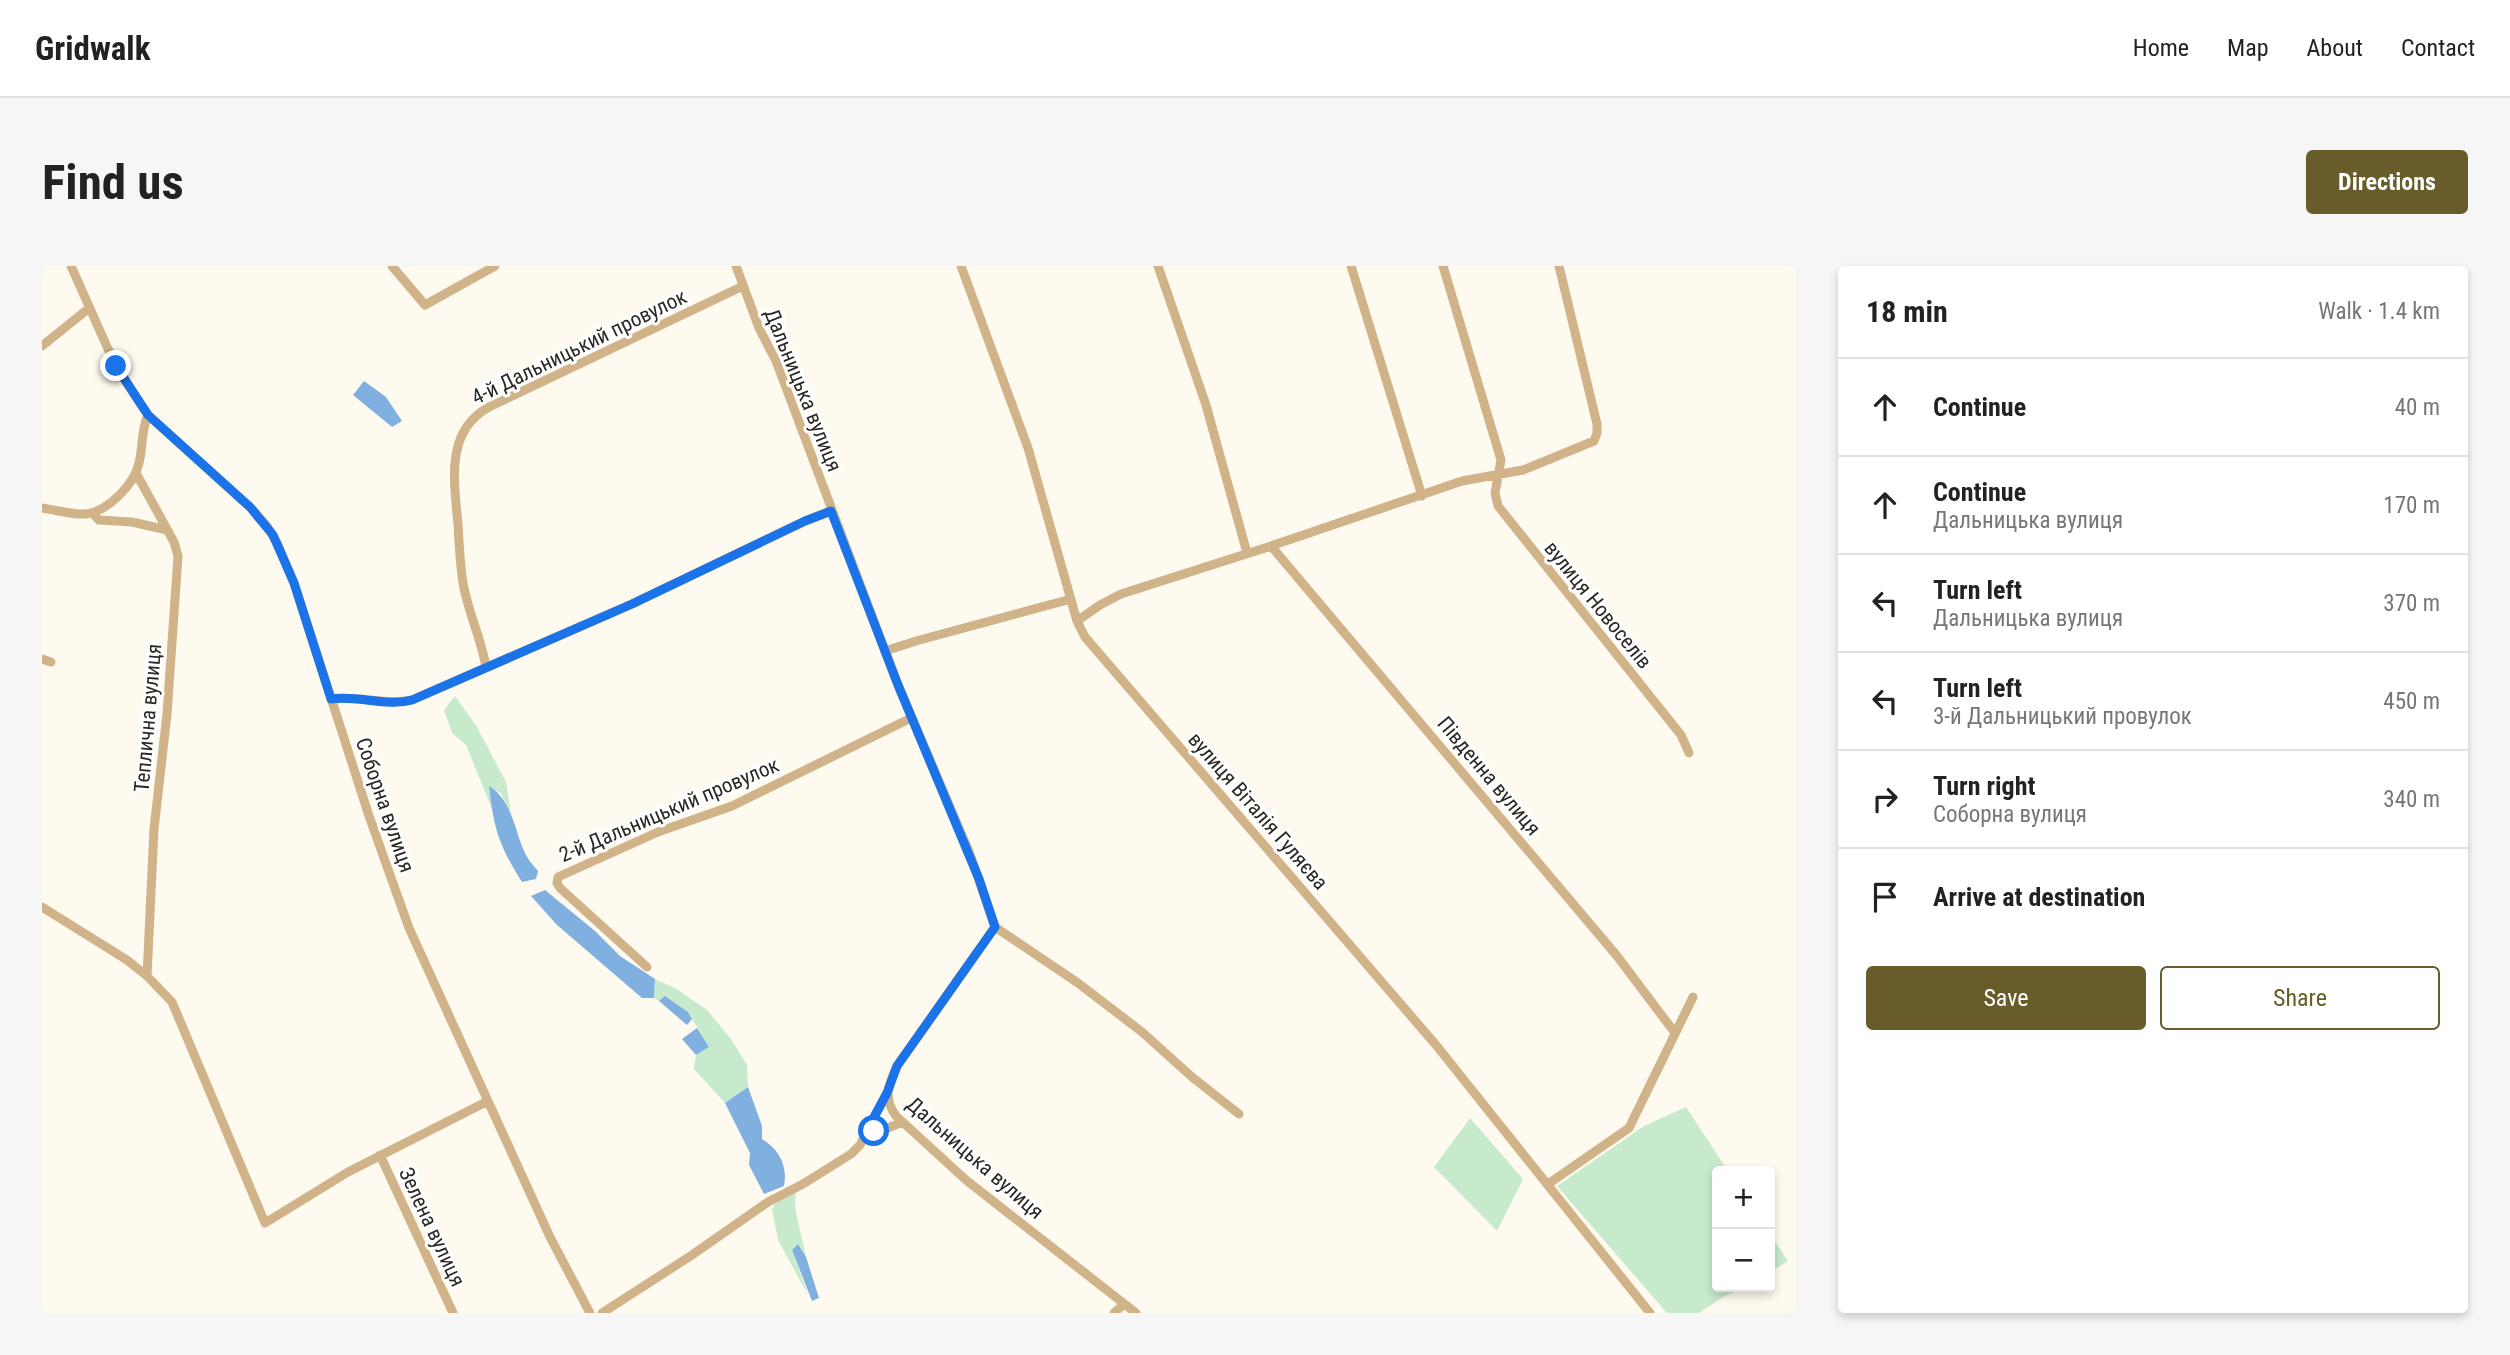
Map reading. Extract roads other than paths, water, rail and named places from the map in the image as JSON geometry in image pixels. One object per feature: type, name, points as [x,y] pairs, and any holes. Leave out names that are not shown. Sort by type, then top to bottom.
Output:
[{"type":"street","name":"Соборна вулиця","points":[[71,266],[88,309],[116,366],[148,415],[250,507],[273,535],[294,583],[409,928],[550,1237],[590,1313]]},
{"type":"street","points":[[392,266],[425,305],[495,266]]},
{"type":"street","name":"Дальницька вулиця","points":[[736,266],[759,328],[776,361],[885,651],[974,867],[995,927],[897,1066],[887,1093],[891,1109],[966,1180],[1136,1313]]},
{"type":"street","name":"вулиця Віталія Гуляєва","points":[[961,266],[1028,448],[1077,621],[1085,637],[1436,1045],[1650,1313]]},
{"type":"street","points":[[1158,266],[1206,405],[1247,553]]},
{"type":"street","points":[[1351,266],[1422,496]]},
{"type":"street","name":"вулиця Новоселів","points":[[1443,266],[1501,460],[1495,492],[1502,515],[1681,736],[1689,753]]},
{"type":"street","points":[[1077,621],[1121,594],[1462,481],[1523,470],[1594,441],[1597,424],[1559,266]]},
{"type":"street","name":"4-й Дальницький провулок","points":[[486,667],[463,583],[454,485],[457,447],[466,426],[472,418],[489,407],[743,286]]},
{"type":"street","points":[[42,346],[88,309]]},
{"type":"street","points":[[43,510],[92,513],[120,494],[136,473],[148,415]]},
{"type":"street","name":"Теплична вулиця","points":[[136,473],[177,550],[167,714],[154,829],[148,976]]},
{"type":"street","points":[[331,699],[355,697],[405,702],[632,604],[831,511]]},
{"type":"street","points":[[92,513],[99,520],[132,522],[167,530]]},
{"type":"street","name":"Південна вулиця","points":[[1271,546],[1617,956],[1675,1033]]},
{"type":"street","points":[[885,651],[916,640],[1071,599]]},
{"type":"street","name":"2-й Дальницький провулок","points":[[647,967],[560,888],[558,877],[658,832],[732,806],[911,718]]},
{"type":"street","points":[[42,907],[127,960],[148,976],[172,1002],[265,1223],[380,1155],[488,1101]]},
{"type":"street","points":[[995,927],[1078,983],[1121,1016],[1238,1114]]},
{"type":"street","points":[[1548,1184],[1629,1128],[1692,997]]},
{"type":"street","points":[[602,1313],[768,1202],[851,1154],[860,1145],[887,1093]]},
{"type":"street","points":[[867,1130],[880,1131],[903,1122]]},
{"type":"street","name":"Зелена вулиця","points":[[380,1155],[453,1313]]},
{"type":"street","points":[[1114,1313],[1124,1304]]},
{"type":"water","points":[[364,381],[386,397],[402,421],[392,427],[353,395]]},
{"type":"water","points":[[489,786],[497,792],[508,808],[525,853],[538,871],[536,879],[522,882],[508,858],[496,826]]},
{"type":"water","points":[[545,890],[595,931],[620,956],[655,979],[654,998],[642,998],[557,925],[531,896]]},
{"type":"water","points":[[665,996],[688,1012],[692,1019],[687,1025],[659,1001]]},
{"type":"water","points":[[697,1028],[709,1047],[696,1055],[682,1039]]},
{"type":"water","points":[[748,1087],[762,1126],[762,1139],[777,1153],[785,1172],[784,1186],[764,1194],[749,1165],[750,1153],[725,1103]]},
{"type":"water","points":[[798,1244],[806,1257],[819,1298],[812,1301],[792,1250]]}]
